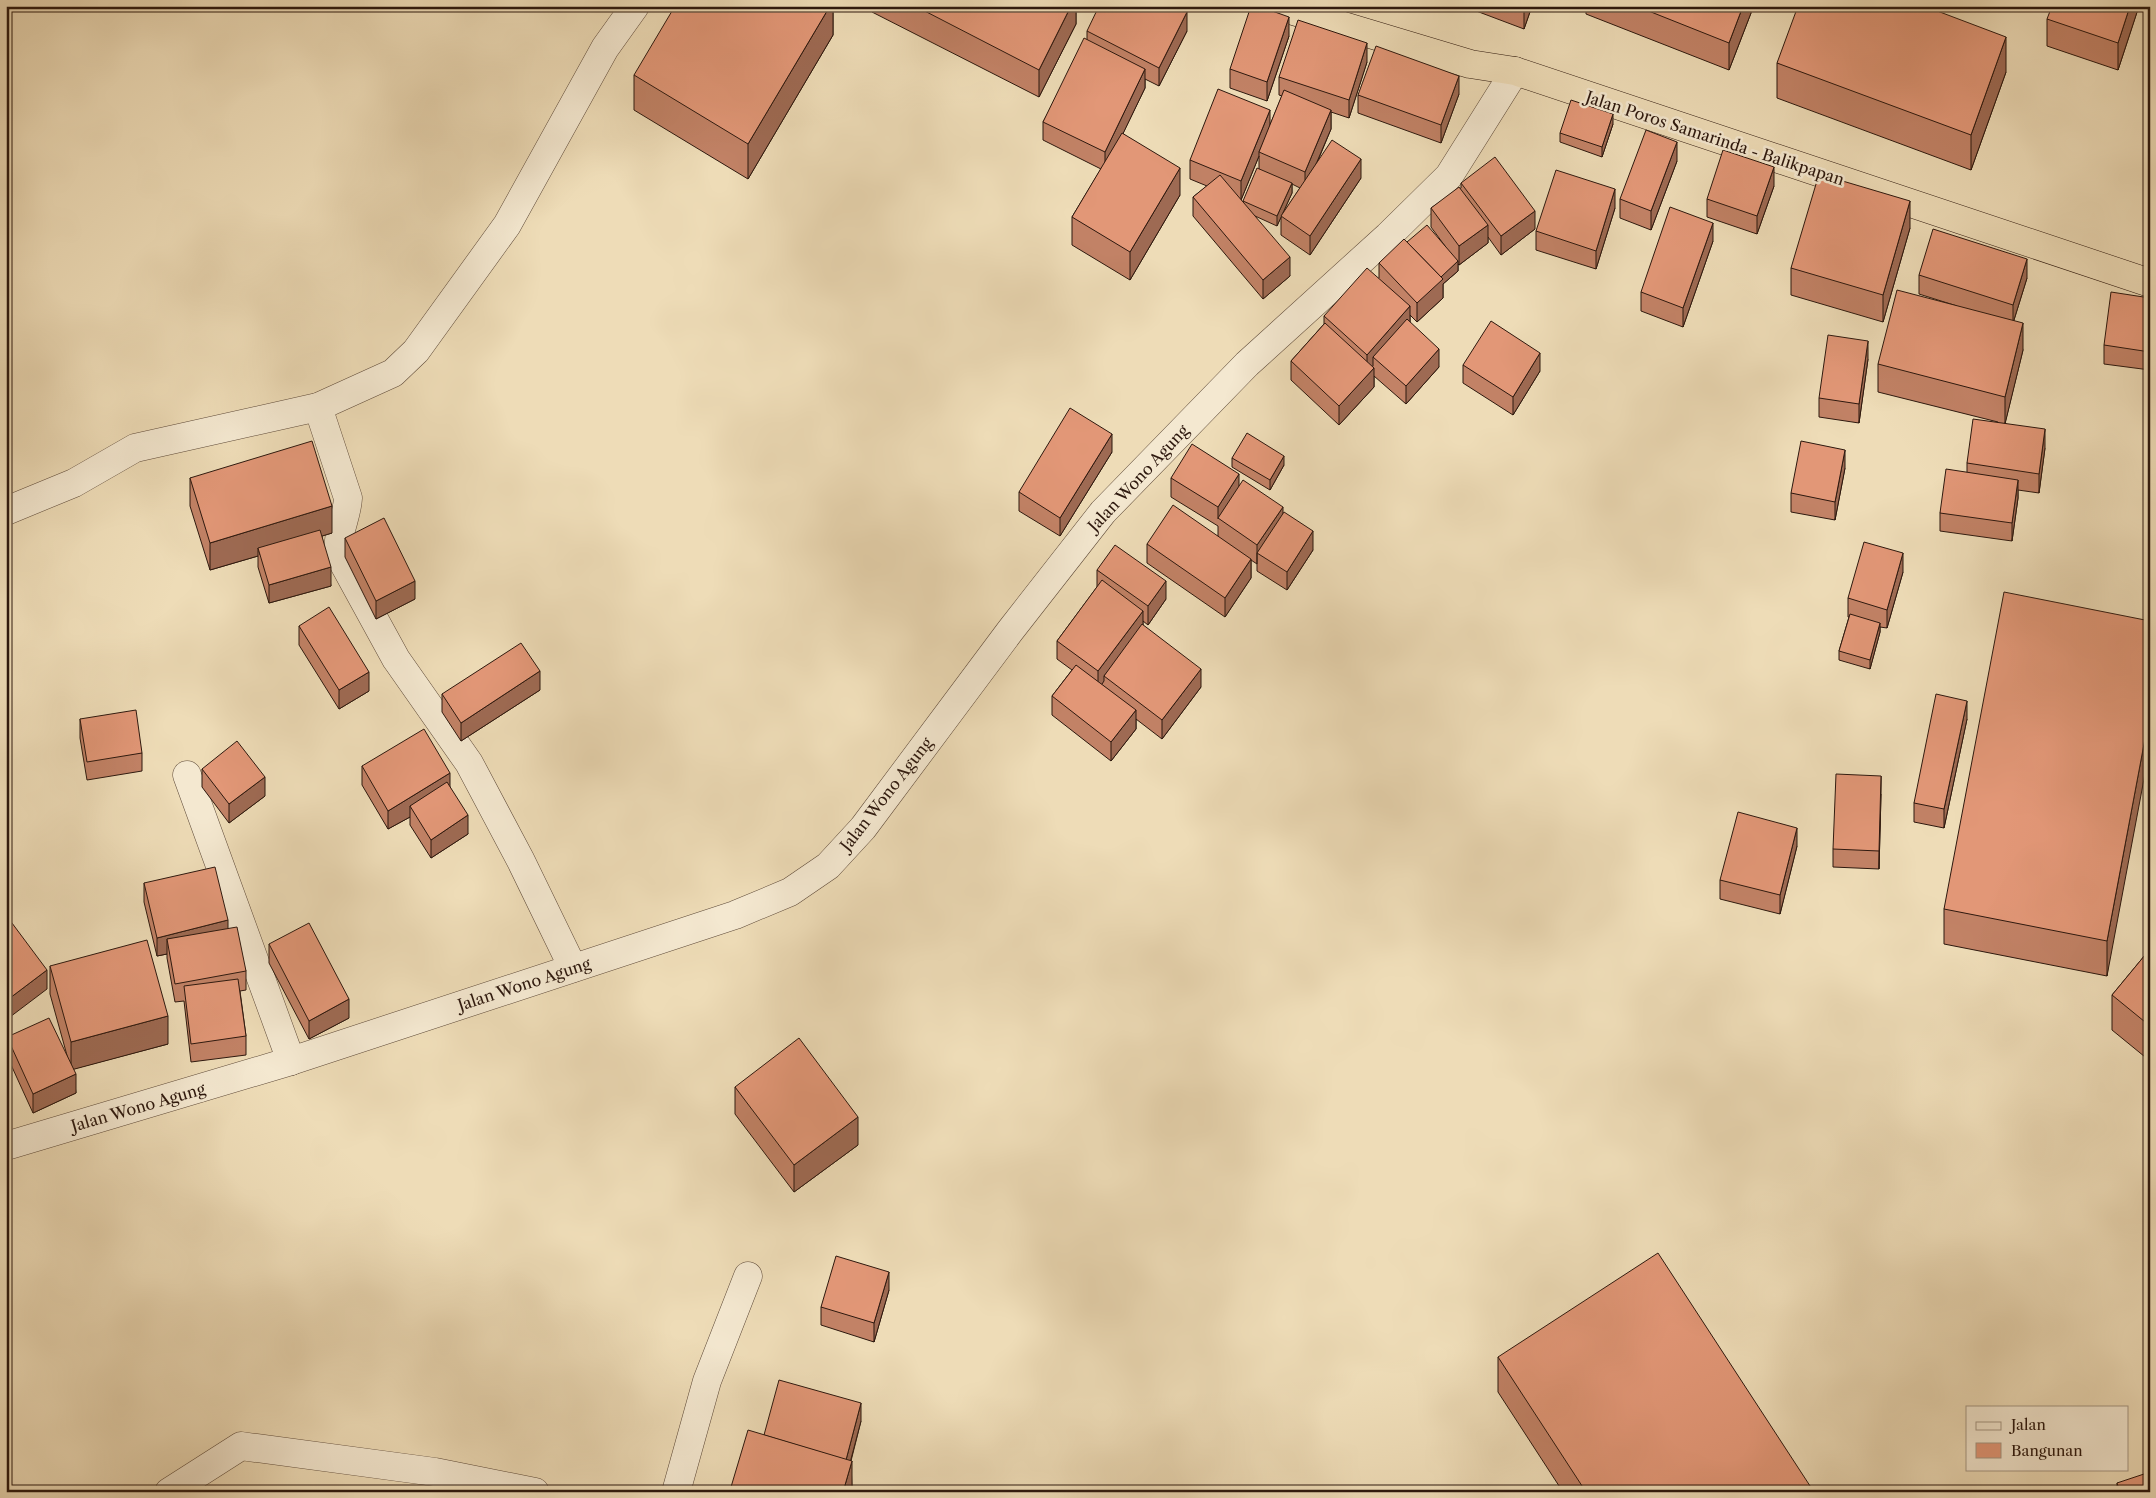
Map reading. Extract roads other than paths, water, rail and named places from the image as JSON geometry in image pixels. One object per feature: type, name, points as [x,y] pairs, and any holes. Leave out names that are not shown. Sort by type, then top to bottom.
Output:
[{"type":"highway","name":"Jalan Poros Samarinda - Balikpapan","points":[[1277,6],[1470,64],[1515,71],[2150,283]]},
{"type":"street","points":[[6,511],[74,483],[135,448],[318,407],[393,373],[416,351],[507,225],[604,48],[635,6]]},
{"type":"street","name":"Jalan Wono Agung","points":[[6,1145],[291,1062],[735,915],[790,892],[828,866],[863,828],[1010,631],[1103,512],[1247,364],[1388,236],[1449,176],[1515,71]]},
{"type":"street","points":[[318,407],[348,498],[347,512],[337,544],[339,554],[396,659],[469,763],[521,861],[573,968]]},
{"type":"street","points":[[188,775],[291,1062]]},
{"type":"street","points":[[676,1492],[707,1381],[748,1276]]},
{"type":"street","points":[[169,1492],[241,1446],[435,1472],[535,1492]]}]
